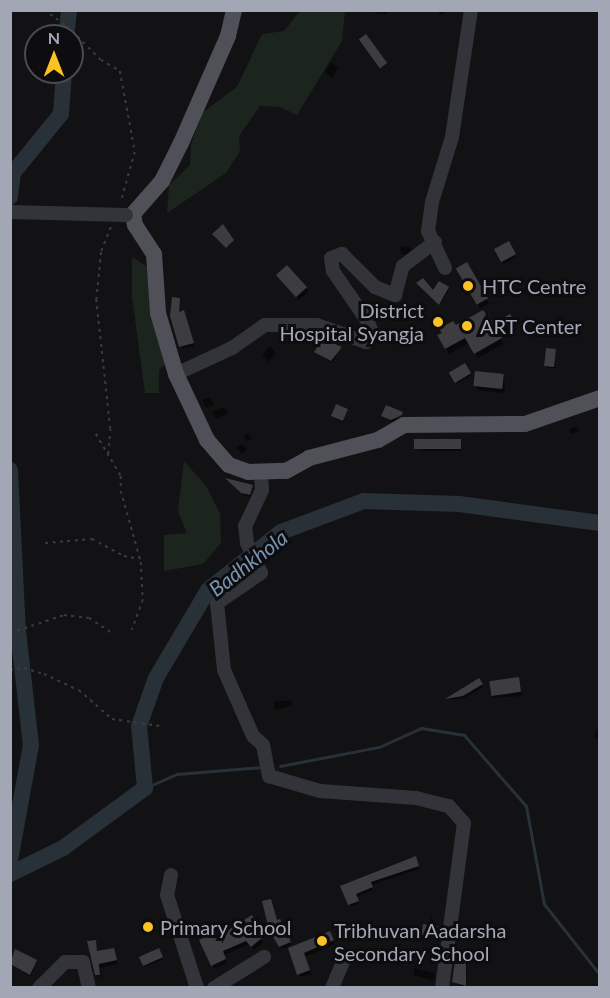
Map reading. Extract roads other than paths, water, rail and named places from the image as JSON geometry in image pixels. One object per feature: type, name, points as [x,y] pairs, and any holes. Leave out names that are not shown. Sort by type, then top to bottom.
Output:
[{"type":"main road","points":[[234,10],[228,36],[162,181],[129,214],[154,254],[158,313],[176,374],[207,440],[229,465],[261,472],[286,471],[309,458],[378,440],[404,425],[525,424],[600,398]]},
{"type":"street","points":[[445,268],[428,231],[432,202],[452,137],[471,10]]},
{"type":"street","points":[[10,212],[129,214]]},
{"type":"street","points":[[176,374],[232,348],[265,325],[317,324],[366,342],[374,335],[368,321],[333,271],[331,258],[342,254],[375,287],[395,295],[403,266],[435,242]]},
{"type":"street","points":[[261,472],[262,490],[245,526],[247,543],[261,573],[217,603],[215,613],[224,670],[253,736],[263,745],[269,776],[320,791],[416,798],[449,806],[464,823],[442,987]]},
{"type":"street","points":[[171,875],[166,894],[197,987]]},
{"type":"street","points":[[214,987],[264,957]]},
{"type":"street","points":[[333,987],[344,960]]},
{"type":"street","points":[[39,987],[58,966],[83,962],[89,987]]},
{"type":"waterway","points":[[67,24],[69,10]]},
{"type":"waterway","points":[[10,197],[13,173],[61,114],[63,84]]},
{"type":"waterway","points":[[10,470],[18,631],[31,745],[10,860]]},
{"type":"waterway","name":"Badhkhola","points":[[10,874],[63,848],[145,788],[139,726],[156,678],[208,590],[281,532],[364,501],[459,504],[600,523]]},
{"type":"waterway","points":[[280,766],[379,747],[421,728],[464,735],[526,806],[544,904],[600,975]]},
{"type":"waterway","points":[[145,788],[177,774],[263,767]]},
{"type":"place","name":"HTC Centre","points":[[468,286]]},
{"type":"place","name":"District Hospital Syangja","points":[[438,322]]},
{"type":"place","name":"ART Center","points":[[467,326]]},
{"type":"place","name":"Primary School","points":[[148,927]]},
{"type":"place","name":"Tribhuvan Aadarsha Secondary School","points":[[322,941]]}]
